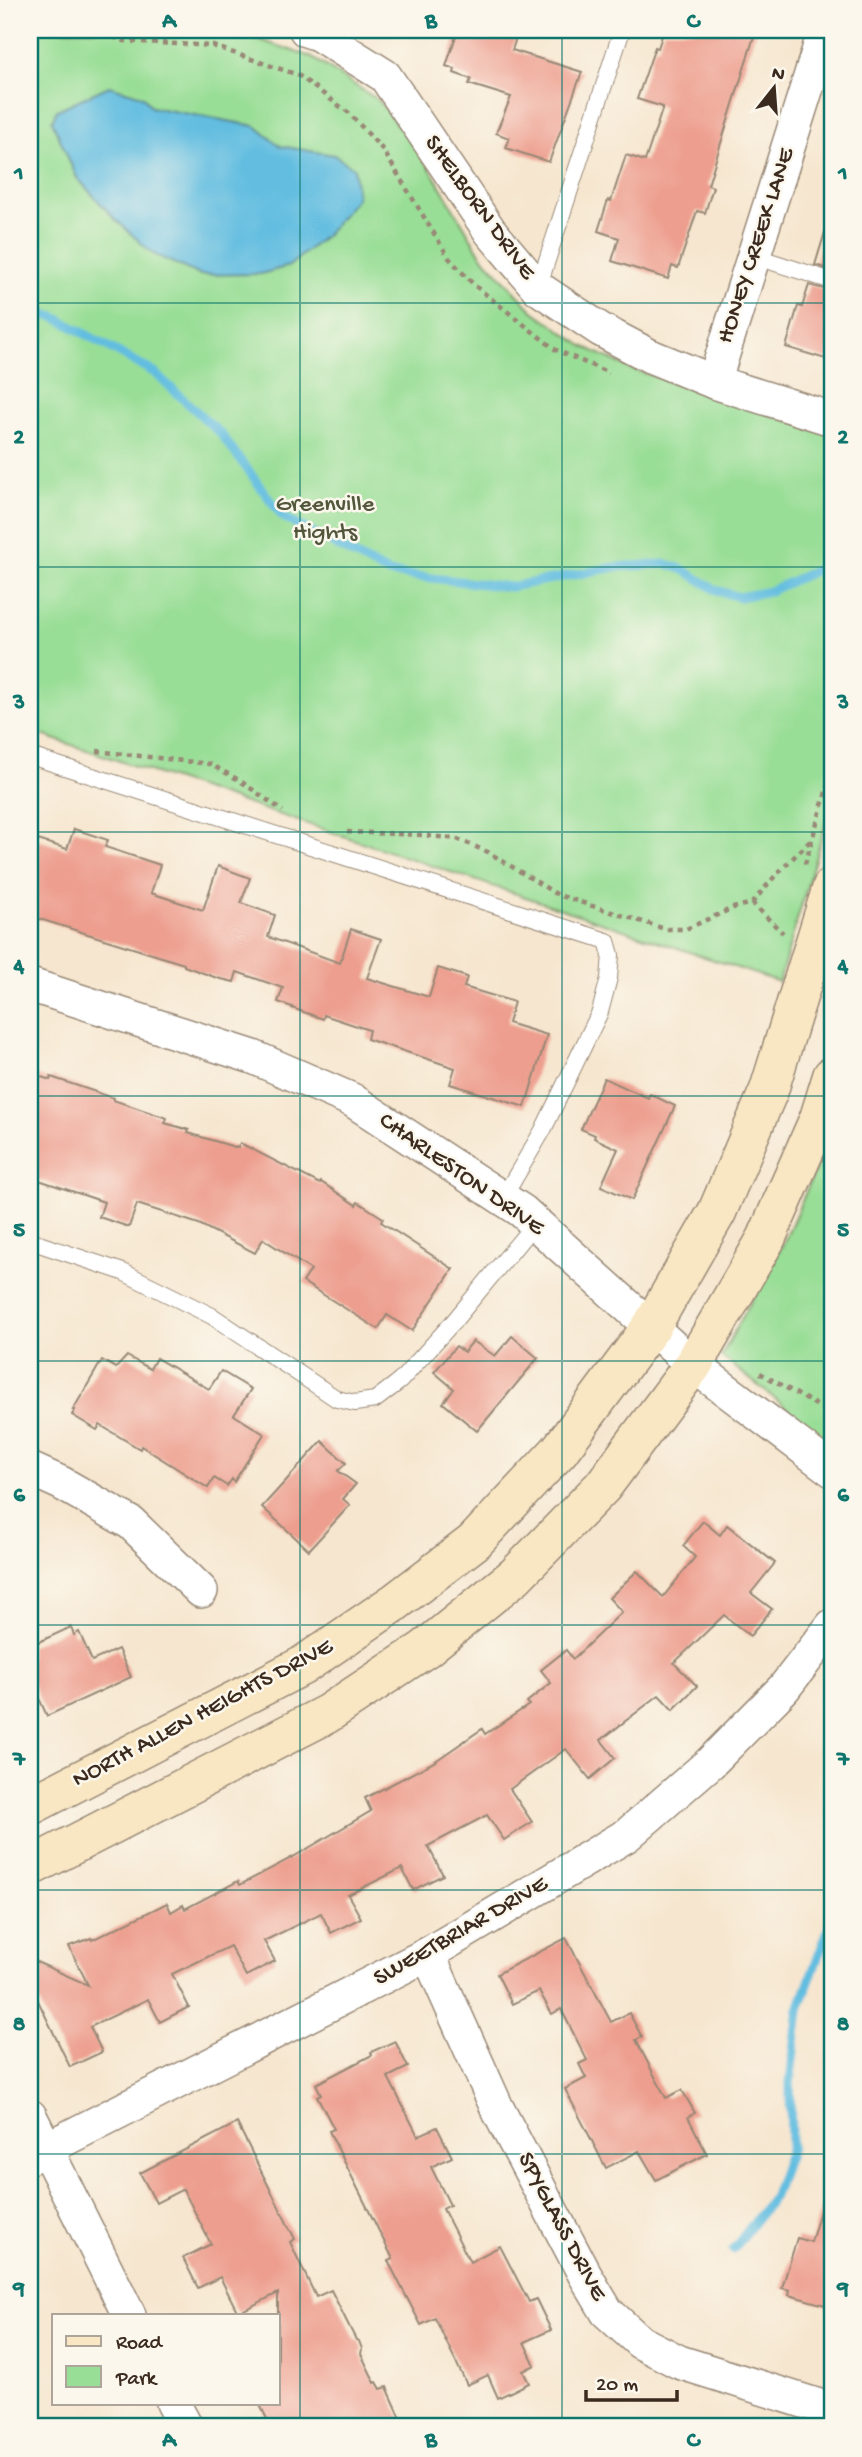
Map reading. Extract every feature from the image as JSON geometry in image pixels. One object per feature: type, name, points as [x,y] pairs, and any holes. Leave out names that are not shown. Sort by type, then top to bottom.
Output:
[{"type":"main road","name":"NORTH ALLEN HEIGHTS DRIVE","points":[[30,1806],[302,1666],[394,1603],[474,1542],[559,1451],[651,1327],[717,1212],[762,1108],[818,876]]},
{"type":"main road","points":[[30,1867],[327,1714],[425,1649],[515,1576],[603,1486],[693,1365],[765,1239],[819,1118],[832,1076]]},
{"type":"street","name":"SHELBORN DRIVE","points":[[306,30],[318,34],[385,76],[490,231],[538,288],[601,330],[650,356],[714,382],[832,419]]},
{"type":"street","name":"HONEY CREEK LANE","points":[[714,382],[825,30]]},
{"type":"street","name":"CHARLESTON DRIVE","points":[[30,985],[253,1056],[340,1095],[403,1132],[503,1198],[535,1223],[693,1365],[832,1470]]},
{"type":"street","points":[[30,1469],[61,1483],[131,1523],[201,1591]]},
{"type":"street","name":"SWEETBRIAR DRIVE","points":[[38,2153],[428,1954],[627,1835],[710,1763],[784,1688],[832,1626]]},
{"type":"street","name":"SPYGLASS DRIVE","points":[[428,1954],[498,2108],[607,2312],[639,2342],[679,2361],[832,2410]]},
{"type":"street","points":[[30,2116],[38,2153],[128,2314]]},
{"type":"street","points":[[174,2404],[186,2427]]},
{"type":"lane","points":[[538,288],[622,30]]},
{"type":"lane","points":[[754,256],[832,281]]},
{"type":"lane","points":[[30,756],[607,941],[611,955],[609,978],[600,1012],[543,1130],[503,1198]]},
{"type":"lane","points":[[30,1241],[123,1272],[212,1316],[337,1399],[355,1403],[375,1400],[400,1381],[535,1223]]},
{"type":"path","points":[[93,750],[210,764],[239,780],[292,818]]},
{"type":"path","points":[[818,876],[813,838],[832,771]]},
{"type":"path","points":[[336,831],[457,839],[488,852],[558,895],[665,929],[686,929],[733,908],[752,904],[775,876],[813,838]]},
{"type":"path","points":[[752,904],[766,914],[783,934],[786,924]]},
{"type":"path","points":[[748,1367],[832,1414]]},
{"type":"green space","name":"Greenville Hights","points":[[30,30],[230,30],[311,57],[378,100],[426,162],[481,255],[532,310],[583,346],[631,369],[832,434],[832,801],[779,982],[30,731]]},
{"type":"green space","points":[[832,1132],[832,1444],[721,1356],[783,1244]]},
{"type":"water","points":[[109,86],[143,96],[151,107],[255,126],[280,146],[334,155],[354,168],[357,198],[327,234],[289,266],[261,274],[200,275],[153,254],[115,219],[77,178],[52,121],[57,110]]},
{"type":"building","points":[[458,30],[501,30],[517,35],[512,50],[582,72],[549,162],[506,148],[509,138],[496,133],[511,97],[469,84],[471,79],[454,73],[455,69],[446,66]]},
{"type":"building","points":[[664,30],[756,30],[708,185],[713,187],[705,213],[697,211],[678,268],[672,266],[668,279],[612,261],[619,238],[598,231],[626,155],[645,161],[663,107],[637,99],[655,47],[658,48]]},
{"type":"building","points":[[826,229],[832,230],[832,270],[815,265]]},
{"type":"building","points":[[809,285],[832,291],[832,361],[786,347],[798,306],[802,307]]},
{"type":"building","points":[[74,829],[108,840],[105,847],[160,865],[151,893],[203,910],[218,866],[250,878],[241,903],[275,915],[268,937],[340,963],[351,929],[381,939],[367,978],[429,997],[438,968],[467,977],[464,987],[514,1002],[508,1023],[547,1035],[525,1107],[450,1084],[455,1068],[367,1039],[369,1030],[324,1015],[323,1019],[278,1002],[283,988],[237,972],[234,982],[217,978],[184,964],[30,916],[30,866],[38,840],[67,849]]},
{"type":"building","points":[[30,1073],[50,1080],[51,1077],[167,1118],[165,1123],[189,1130],[188,1133],[238,1148],[240,1143],[320,1184],[321,1182],[356,1205],[358,1202],[383,1218],[381,1222],[453,1269],[412,1331],[387,1315],[378,1329],[303,1282],[311,1270],[263,1239],[255,1253],[199,1224],[137,1204],[129,1227],[99,1217],[104,1202],[30,1177]]},
{"type":"building","points":[[604,1078],[648,1098],[650,1094],[675,1106],[632,1200],[601,1186],[618,1149],[581,1129]]},
{"type":"building","points":[[512,1336],[538,1358],[477,1431],[443,1403],[454,1389],[434,1372],[456,1346],[464,1352],[473,1341],[495,1356]]},
{"type":"building","points":[[127,1356],[150,1369],[156,1358],[209,1389],[221,1371],[251,1389],[234,1415],[264,1434],[234,1482],[232,1479],[227,1486],[214,1478],[208,1488],[141,1446],[140,1449],[100,1425],[97,1430],[72,1415],[102,1360],[116,1368]]},
{"type":"building","points":[[322,1441],[346,1463],[338,1471],[356,1484],[343,1499],[350,1505],[309,1550],[262,1507]]},
{"type":"building","points":[[703,1521],[720,1535],[727,1525],[775,1563],[751,1593],[772,1609],[750,1636],[724,1615],[674,1663],[697,1686],[673,1710],[659,1695],[601,1740],[615,1758],[590,1779],[566,1749],[510,1789],[532,1822],[504,1840],[487,1815],[428,1846],[443,1875],[413,1890],[402,1868],[348,1895],[361,1918],[331,1933],[321,1913],[264,1941],[275,1961],[246,1976],[230,1946],[172,1974],[189,2007],[160,2022],[148,1999],[90,2027],[102,2052],[70,2067],[30,1984],[30,1959],[88,1985],[69,1946],[91,1938],[92,1940],[167,1903],[171,1912],[183,1905],[185,1909],[238,1881],[240,1885],[371,1811],[365,1798],[434,1762],[482,1729],[485,1734],[529,1705],[527,1702],[551,1683],[541,1670],[566,1650],[573,1659],[622,1612],[609,1598],[637,1571],[663,1597],[695,1557],[683,1546]]},
{"type":"building","points":[[71,1627],[74,1635],[79,1632],[92,1661],[118,1649],[131,1677],[47,1716],[30,1678],[30,1646]]},
{"type":"building","points":[[566,1938],[611,2022],[629,2013],[642,2037],[636,2040],[666,2098],[682,2090],[695,2113],[688,2117],[707,2154],[656,2180],[639,2151],[606,2168],[565,2089],[586,2078],[579,2064],[587,2060],[561,2009],[552,2014],[539,1991],[512,2004],[497,1974]]},
{"type":"building","points":[[395,2041],[408,2067],[388,2077],[418,2136],[437,2127],[452,2157],[431,2167],[450,2205],[443,2209],[470,2262],[500,2246],[529,2302],[536,2299],[551,2330],[524,2342],[535,2365],[523,2371],[529,2383],[498,2398],[488,2375],[467,2385],[435,2318],[421,2325],[388,2261],[393,2259],[329,2131],[334,2129],[317,2096],[321,2094],[316,2084]]},
{"type":"building","points":[[237,2123],[295,2239],[290,2242],[316,2297],[331,2290],[356,2340],[359,2341],[361,2354],[375,2383],[377,2382],[381,2389],[387,2387],[405,2427],[271,2427],[260,2404],[280,2404],[278,2293],[238,2313],[220,2277],[198,2288],[183,2258],[211,2244],[183,2189],[156,2203],[140,2173]]},
{"type":"building","points":[[826,2191],[832,2192],[832,2307],[789,2295],[790,2290],[782,2288],[797,2238],[811,2242]]},
{"type":"waterway","points":[[30,312],[55,317],[155,373],[220,433],[283,517],[388,573],[510,587],[615,567],[666,564],[684,570],[716,590],[739,597],[770,591],[832,563]]},
{"type":"waterway","points":[[733,2250],[774,2196],[791,2147],[790,2083],[799,2009],[832,1919]]}]
